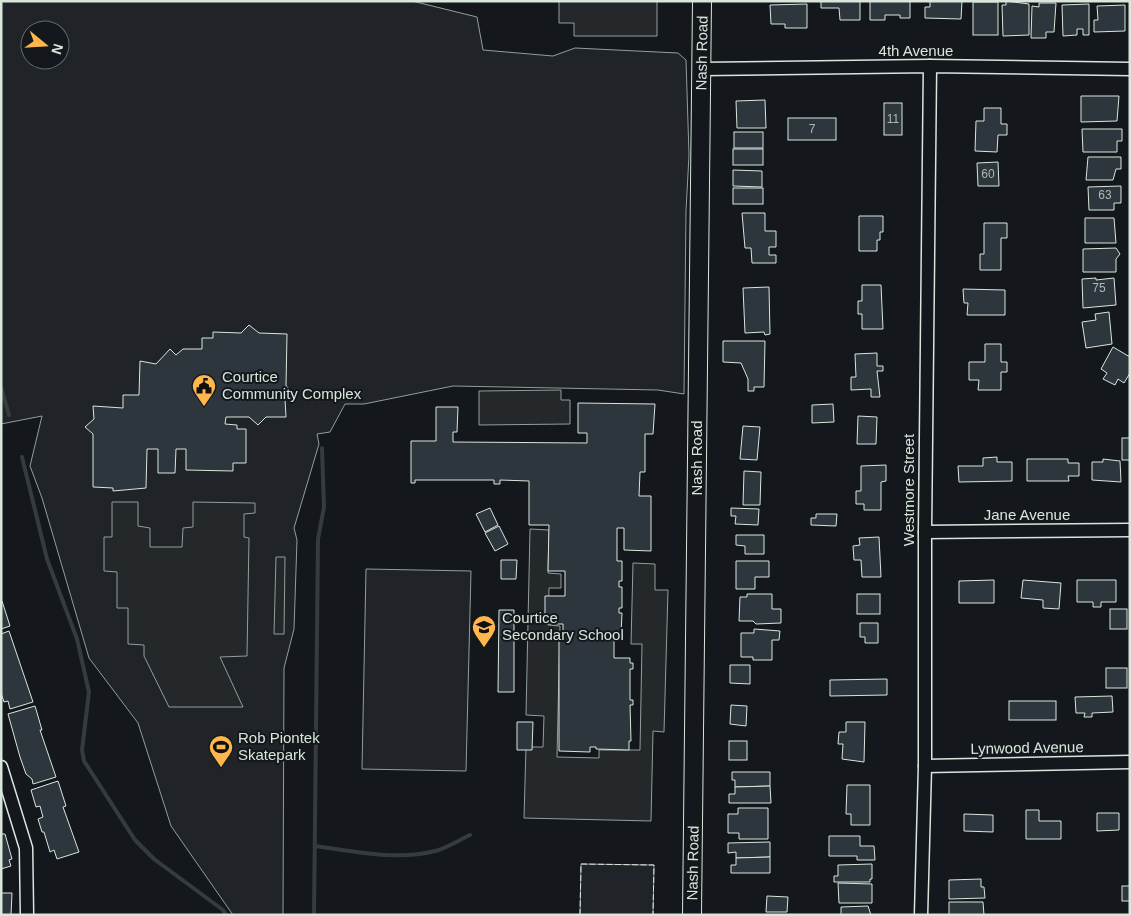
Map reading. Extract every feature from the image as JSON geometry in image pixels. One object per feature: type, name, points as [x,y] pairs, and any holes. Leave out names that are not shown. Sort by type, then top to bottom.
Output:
[{"type":"street","name":"Nash Road","points":[[692,915],[702,1]]},
{"type":"street","name":"4th Avenue","points":[[702,69],[930,66],[1130,69]]},
{"type":"street","name":"Westmore Street","points":[[921,915],[925,766],[925,532],[930,66]]},
{"type":"street","name":"Jane Avenue","points":[[925,532],[1130,530]]},
{"type":"street","name":"Lynwood Avenue","points":[[925,766],[1130,762]]},
{"type":"street","points":[[1,767],[26,848],[27,915]]},
{"type":"shaded area","points":[[1,1],[412,1],[477,17],[483,50],[553,56],[575,48],[678,53],[686,60],[689,155],[686,211],[684,394],[658,390],[453,386],[364,404],[345,404],[330,432],[317,434],[319,444],[294,528],[297,540],[294,629],[284,668],[283,915],[233,915],[171,826],[138,723],[89,658],[42,498],[30,466],[42,416],[1,424]]},
{"type":"shaded area","points":[[559,1],[657,1],[657,36],[574,36],[574,23],[559,23]]},
{"type":"shaded area","points":[[561,390],[561,400],[570,400],[570,424],[479,425],[479,391]]},
{"type":"shaded area","points":[[112,502],[138,502],[138,526],[150,528],[150,547],[182,547],[183,528],[193,527],[193,502],[255,503],[255,513],[244,514],[244,537],[249,538],[247,656],[220,657],[243,707],[169,707],[144,656],[144,645],[128,644],[128,608],[117,608],[117,572],[104,571],[104,537],[112,537]]},
{"type":"shaded area","points":[[530,529],[549,530],[548,573],[561,574],[561,588],[549,588],[548,625],[560,626],[557,757],[599,758],[599,750],[640,750],[642,644],[631,644],[633,563],[655,564],[655,590],[668,590],[664,732],[653,731],[651,821],[524,818],[526,747],[543,747],[544,716],[526,715]]},
{"type":"shaded area","points":[[276,557],[285,557],[284,634],[274,634]]},
{"type":"shaded area","points":[[366,569],[471,571],[466,771],[362,769]]},
{"type":"shaded area","points":[[581,864],[654,865],[653,915],[580,915]]},
{"type":"building","points":[[821,1],[860,1],[860,20],[840,20],[839,8],[821,8]]},
{"type":"building","points":[[870,1],[910,1],[910,18],[900,18],[900,15],[885,15],[885,20],[870,20]]},
{"type":"building","points":[[930,1],[962,1],[961,19],[925,18],[925,7],[930,7]]},
{"type":"building","points":[[1006,1],[1029,4],[1029,35],[1003,36],[1002,5],[1006,5]]},
{"type":"building","points":[[973,2],[998,2],[998,35],[973,35]]},
{"type":"building","points":[[1039,3],[1056,3],[1054,32],[1046,32],[1046,38],[1031,38],[1032,6],[1039,7]]},
{"type":"building","points":[[807,4],[807,28],[785,28],[785,24],[771,24],[770,5]]},
{"type":"building","points":[[1089,4],[1089,35],[1083,35],[1083,29],[1077,29],[1077,35],[1063,36],[1062,5]]},
{"type":"building","points":[[1125,5],[1125,31],[1094,32],[1094,20],[1098,20],[1097,6]]},
{"type":"building","points":[[1081,96],[1119,96],[1117,121],[1081,122]]},
{"type":"building","points":[[765,100],[766,128],[737,128],[736,101]]},
{"type":"building","points":[[884,103],[902,103],[902,135],[884,135]]},
{"type":"building","points":[[984,108],[1001,108],[1001,124],[1007,124],[1007,135],[998,135],[997,152],[975,151],[976,121],[984,121]]},
{"type":"building","points":[[788,118],[836,118],[836,140],[788,140]]},
{"type":"building","points":[[1082,129],[1122,129],[1122,141],[1117,141],[1117,152],[1083,152]]},
{"type":"building","points":[[734,132],[763,132],[763,148],[734,148]]},
{"type":"building","points":[[733,149],[763,149],[763,165],[733,165]]},
{"type":"building","points":[[1088,157],[1121,157],[1121,169],[1116,169],[1113,180],[1086,180]]},
{"type":"building","points":[[998,162],[999,186],[978,186],[977,163]]},
{"type":"building","points":[[733,170],[762,171],[762,187],[733,186]]},
{"type":"building","points":[[1121,186],[1121,203],[1114,203],[1114,210],[1089,210],[1088,187]]},
{"type":"building","points":[[733,188],[763,188],[763,204],[733,204]]},
{"type":"building","points":[[742,213],[765,213],[765,231],[776,231],[776,247],[769,247],[769,255],[776,255],[776,263],[752,263],[751,248],[745,248]]},
{"type":"building","points":[[859,216],[883,216],[883,232],[880,232],[880,240],[877,240],[877,251],[859,251]]},
{"type":"building","points":[[1085,218],[1114,218],[1116,243],[1085,243]]},
{"type":"building","points":[[984,223],[1007,223],[1007,238],[1001,238],[1001,270],[980,270],[980,254],[984,254]]},
{"type":"building","points":[[1116,248],[1120,254],[1116,259],[1116,272],[1083,272],[1083,249]]},
{"type":"building","points":[[1096,278],[1096,280],[1114,278],[1116,305],[1083,308],[1082,279]]},
{"type":"building","points":[[862,285],[881,285],[883,329],[862,329],[862,314],[858,314],[858,301],[862,301]]},
{"type":"building","points":[[769,287],[770,334],[765,335],[764,332],[745,333],[743,288]]},
{"type":"building","points":[[963,289],[1005,290],[1005,315],[967,315],[968,303],[964,303]]},
{"type":"building","points":[[1109,312],[1112,344],[1086,348],[1082,322],[1096,320],[1095,314]]},
{"type":"building","name":"Courtice Community Complex","points":[[249,325],[259,333],[287,334],[286,386],[293,392],[285,399],[286,417],[266,417],[258,425],[249,417],[226,417],[225,424],[237,425],[237,429],[246,429],[246,463],[233,463],[233,471],[186,470],[186,449],[176,449],[175,473],[158,473],[158,449],[147,449],[146,488],[113,491],[113,488],[93,487],[93,434],[85,427],[94,419],[93,406],[123,408],[123,395],[139,395],[140,361],[156,364],[170,349],[176,355],[183,349],[202,349],[202,338],[213,338],[213,332],[241,333]]},
{"type":"building","points":[[723,341],[765,341],[764,387],[754,387],[754,391],[748,391],[748,379],[741,363],[723,362]]},
{"type":"building","points":[[985,344],[1001,344],[1001,362],[1007,362],[1007,372],[1001,372],[1001,390],[978,390],[979,380],[969,380],[969,362],[985,362]]},
{"type":"building","points":[[1113,347],[1130,357],[1130,373],[1124,383],[1118,379],[1115,385],[1103,379],[1107,373],[1101,369]]},
{"type":"building","points":[[877,353],[877,366],[883,366],[883,371],[877,371],[880,397],[871,397],[871,389],[851,390],[851,377],[856,377],[855,354]]},
{"type":"building","points":[[578,403],[655,404],[653,434],[645,434],[645,472],[640,472],[639,496],[651,496],[651,551],[624,550],[624,528],[617,528],[617,561],[622,561],[622,581],[619,581],[619,587],[622,587],[622,608],[619,608],[619,613],[622,613],[621,634],[614,634],[614,658],[630,658],[630,663],[633,663],[633,669],[630,669],[630,700],[633,700],[633,705],[630,705],[631,741],[629,741],[629,750],[596,749],[596,747],[590,747],[590,752],[559,751],[559,639],[563,639],[563,624],[545,624],[545,596],[565,596],[565,571],[548,571],[549,525],[529,525],[529,481],[500,480],[500,484],[494,484],[494,480],[415,480],[415,483],[411,483],[411,441],[436,441],[436,407],[458,407],[457,432],[453,432],[453,442],[587,443],[587,433],[578,433]]},
{"type":"building","points":[[833,404],[834,422],[812,423],[812,405]]},
{"type":"building","points":[[858,416],[877,417],[876,444],[857,444]]},
{"type":"building","points":[[743,426],[760,427],[757,460],[740,459]]},
{"type":"building","points":[[1122,438],[1130,438],[1130,460],[1122,460]]},
{"type":"building","points":[[997,457],[997,462],[1012,462],[1012,481],[959,482],[958,466],[983,466],[983,458]]},
{"type":"building","points":[[1027,459],[1068,459],[1068,463],[1079,463],[1079,476],[1068,476],[1069,481],[1027,481]]},
{"type":"building","points":[[1103,459],[1120,461],[1121,482],[1092,480],[1092,462],[1103,462]]},
{"type":"building","points":[[886,465],[886,481],[881,482],[881,510],[864,510],[864,504],[856,504],[856,491],[861,491],[861,466]]},
{"type":"building","points":[[744,471],[761,472],[760,505],[743,505]]},
{"type":"building","points":[[490,508],[498,525],[485,532],[476,514]]},
{"type":"building","points":[[731,508],[759,509],[758,525],[735,524],[736,516],[731,516]]},
{"type":"building","points":[[816,514],[837,514],[836,526],[811,525],[811,518],[816,518]]},
{"type":"building","points":[[499,526],[508,544],[495,551],[485,533]]},
{"type":"building","points":[[736,535],[764,535],[764,554],[745,554],[745,546],[736,545]]},
{"type":"building","points":[[879,537],[881,577],[862,577],[861,560],[854,560],[853,546],[860,545],[859,538]]},
{"type":"building","points":[[501,560],[517,560],[516,579],[501,579]]},
{"type":"building","points":[[736,561],[769,561],[769,577],[755,577],[755,589],[736,589]]},
{"type":"building","points":[[994,580],[994,603],[959,603],[959,581]]},
{"type":"building","points":[[1023,580],[1061,583],[1059,609],[1043,608],[1043,600],[1021,598]]},
{"type":"building","points":[[1077,580],[1116,580],[1116,602],[1101,602],[1101,607],[1093,607],[1093,602],[1077,602]]},
{"type":"building","points":[[747,594],[772,594],[772,609],[781,609],[781,623],[756,624],[753,621],[739,621],[740,597],[747,597]]},
{"type":"building","points":[[857,594],[880,594],[880,614],[857,614]]},
{"type":"building","points":[[1,601],[10,626],[1,629]]},
{"type":"building","points":[[1110,609],[1127,609],[1127,629],[1110,629]]},
{"type":"building","points":[[499,610],[514,610],[514,692],[498,692]]},
{"type":"building","points":[[860,623],[878,623],[878,643],[865,643],[865,637],[860,637]]},
{"type":"building","points":[[754,629],[780,631],[779,640],[772,640],[772,660],[753,660],[753,657],[741,657],[741,633],[754,633]]},
{"type":"building","points":[[9,631],[33,702],[10,709],[8,701],[4,702],[1,693],[1,634]]},
{"type":"building","points":[[730,665],[750,665],[750,684],[730,683]]},
{"type":"building","points":[[1106,668],[1127,668],[1127,688],[1106,688]]},
{"type":"building","points":[[887,679],[887,695],[830,696],[830,680]]},
{"type":"building","points":[[1112,696],[1113,712],[1092,713],[1092,717],[1084,717],[1085,713],[1076,713],[1075,697]]},
{"type":"building","points":[[1009,701],[1056,701],[1056,720],[1009,720]]},
{"type":"building","points":[[731,705],[747,706],[746,726],[730,724]]},
{"type":"building","points":[[35,706],[42,730],[40,730],[56,777],[33,784],[32,779],[26,774],[8,714]]},
{"type":"building","points":[[517,722],[533,722],[532,750],[517,750]]},
{"type":"building","points":[[846,722],[865,722],[864,762],[842,759],[843,744],[838,744],[839,732],[846,732]]},
{"type":"building","points":[[729,741],[747,741],[747,760],[729,760]]},
{"type":"building","points":[[732,772],[770,772],[770,786],[735,787],[735,780],[732,780]]},
{"type":"building","points":[[58,781],[66,806],[63,807],[79,852],[57,859],[54,850],[50,852],[44,832],[42,832],[38,819],[43,817],[40,806],[36,807],[31,790]]},
{"type":"building","points":[[847,785],[870,785],[870,825],[851,825],[851,814],[846,814]]},
{"type":"building","points":[[770,786],[771,803],[729,803],[729,794],[735,794],[735,787]]},
{"type":"building","points":[[738,808],[768,808],[768,839],[739,839],[739,833],[728,833],[728,814],[738,814]]},
{"type":"building","points":[[1026,810],[1039,810],[1039,821],[1061,821],[1061,839],[1026,839]]},
{"type":"building","points":[[1097,813],[1119,813],[1119,830],[1097,831]]},
{"type":"building","points":[[964,814],[993,815],[993,832],[964,831]]},
{"type":"building","points":[[1,834],[5,834],[12,859],[9,860],[11,866],[1,869]]},
{"type":"building","points":[[829,836],[860,836],[860,846],[874,846],[875,860],[857,860],[857,856],[829,856]]},
{"type":"building","points":[[770,842],[770,857],[736,858],[736,852],[728,853],[728,843]]},
{"type":"building","points":[[770,857],[770,873],[731,873],[731,865],[736,865],[736,858]]},
{"type":"building","points":[[872,864],[872,879],[870,879],[870,882],[834,882],[834,876],[838,876],[838,865]]},
{"type":"building","points":[[981,879],[981,887],[984,887],[985,898],[949,899],[949,880]]},
{"type":"building","points":[[838,883],[872,884],[872,903],[839,903]]},
{"type":"building","points":[[1122,886],[1130,886],[1130,901],[1122,901]]},
{"type":"building","points":[[1,893],[12,893],[11,915],[1,915]]},
{"type":"building","points":[[767,896],[788,897],[787,912],[766,912]]},
{"type":"building","points":[[949,902],[983,902],[984,915],[949,915]]},
{"type":"building","points":[[868,906],[871,915],[841,915],[841,907]]},
{"type":"waterway","points":[[1,387],[9,415]]},
{"type":"waterway","points":[[314,915],[318,539],[324,507],[322,448]]},
{"type":"waterway","points":[[22,457],[47,559],[77,639],[89,692],[82,750],[84,761],[135,840],[154,859],[223,910],[226,915]]},
{"type":"waterway","points":[[315,846],[375,854],[406,855],[439,850],[470,835]]},
{"type":"fence","points":[[580,915],[581,864],[654,865],[653,915]]},
{"type":"place","name":"Courtice Community Complex","points":[[204,407]]},
{"type":"place","name":"Courtice Secondary School","points":[[484,648]]},
{"type":"place","name":"Rob Piontek Skatepark","points":[[221,768]]}]
